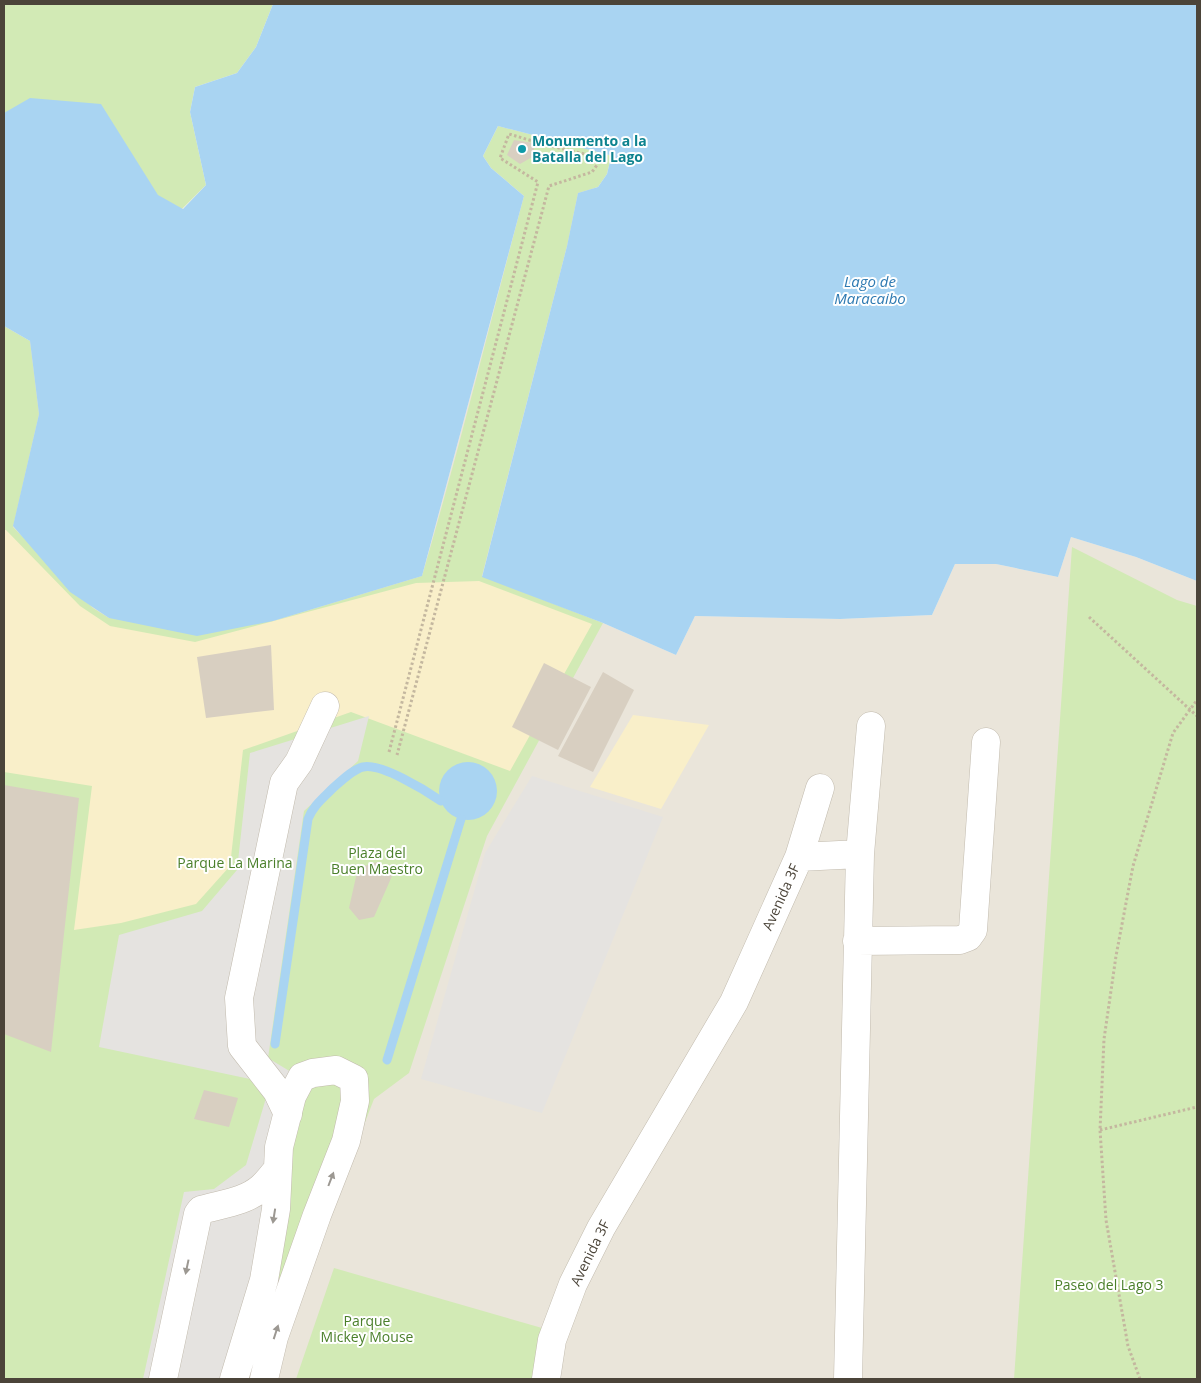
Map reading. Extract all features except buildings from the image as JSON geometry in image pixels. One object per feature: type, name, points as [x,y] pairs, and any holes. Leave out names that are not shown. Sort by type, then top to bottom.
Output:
[{"type":"street","points":[[288,1114],[277,1091],[242,1046],[239,998],[284,783],[300,762],[325,706]]},
{"type":"street","points":[[848,1379],[860,854],[871,726]]},
{"type":"street","points":[[858,941],[960,940],[968,937],[972,930],[986,742]]},
{"type":"street","points":[[799,857],[820,788]]},
{"type":"street","name":"Avenida 3F","points":[[546,1379],[552,1340],[573,1284],[601,1228],[734,1002],[799,857],[860,854]]},
{"type":"street","points":[[234,1379],[264,1280],[276,1209],[279,1147],[292,1096],[302,1077],[313,1073],[336,1070],[354,1079],[355,1101],[346,1141],[317,1215],[274,1337],[264,1379]]},
{"type":"street","points":[[162,1379],[198,1214],[201,1210],[229,1203],[254,1193],[277,1170]]},
{"type":"path","points":[[389,752],[538,182],[500,158],[509,134],[602,158],[592,172],[549,186],[398,755]]},
{"type":"path","points":[[1089,617],[1197,716]]},
{"type":"path","points":[[1140,1379],[1128,1346],[1106,1220],[1100,1130],[1104,1039],[1116,956],[1133,866],[1173,733],[1197,700]]},
{"type":"path","points":[[1189,709],[1197,706]]},
{"type":"path","points":[[1100,1130],[1197,1107]]},
{"type":"shaded area","points":[[498,126],[609,155],[567,246],[482,577],[603,623],[676,655],[695,616],[840,619],[932,615],[955,564],[996,564],[1058,577],[1071,537],[1136,557],[1197,581],[1197,1379],[4,1379],[4,326],[422,576],[524,196]]},
{"type":"shaded area","points":[[369,716],[358,761],[304,811],[268,1058],[296,1075],[252,1281],[225,1379],[143,1379],[184,1192],[214,1189],[246,1165],[266,1098],[250,1079],[99,1047],[119,935],[202,911],[237,870],[250,753]]},
{"type":"shaded area","points":[[532,776],[663,817],[542,1113],[421,1079],[485,853]]},
{"type":"green space","points":[[4,4],[273,4],[256,47],[237,73],[195,87],[190,112],[206,185],[182,209],[158,196],[100,104],[4,113]]},
{"type":"green space","name":"Parque La Marina","points":[[498,126],[611,157],[607,174],[598,187],[578,193],[567,246],[482,576],[603,623],[487,836],[409,1073],[374,1099],[323,1231],[274,1379],[4,1379],[4,326],[30,341],[39,414],[13,527],[93,608],[109,618],[273,621],[422,576],[462,434],[524,196],[491,168],[483,156]]},
{"type":"green space","name":"Paseo del Lago 3","points":[[1072,547],[1177,600],[1197,606],[1197,1379],[1014,1379]]},
{"type":"green space","name":"Parque Mickey Mouse","points":[[334,1268],[542,1328],[532,1379],[296,1379]]},
{"type":"sand","points":[[4,530],[80,606],[110,626],[195,642],[416,583],[479,581],[592,624],[510,771],[351,712],[243,750],[230,866],[196,904],[121,923],[74,930],[92,786],[4,772]]},
{"type":"sand","points":[[633,715],[709,725],[661,809],[590,787]]},
{"type":"water","name":"Lago de Maracaibo","points":[[273,4],[1197,4],[1197,581],[1136,557],[1071,537],[1058,577],[996,564],[955,564],[932,615],[840,619],[695,616],[676,655],[603,623],[482,577],[567,246],[578,193],[598,187],[607,174],[611,157],[498,126],[483,156],[491,168],[524,196],[422,576],[273,621],[197,636],[109,618],[70,592],[13,526],[39,414],[30,341],[4,326],[4,113],[30,98],[101,104],[158,195],[183,209],[206,185],[190,112],[195,87],[237,73],[256,47]]},
{"type":"water","points":[[468,762],[479,764],[492,775],[497,791],[495,802],[484,815],[468,820],[457,818],[444,807],[439,791],[441,780],[452,767]]},
{"type":"waterway","points":[[275,1044],[308,819],[312,810],[343,779],[355,770],[363,767],[381,769],[391,773],[414,784],[441,801]]},
{"type":"waterway","points":[[387,1060],[461,819]]},
{"type":"place","name":"Monumento a la Batalla del Lago","points":[[522,149]]},
{"type":"park label","name":"Plaza del Buen Maestro","points":[[377,862]]}]
